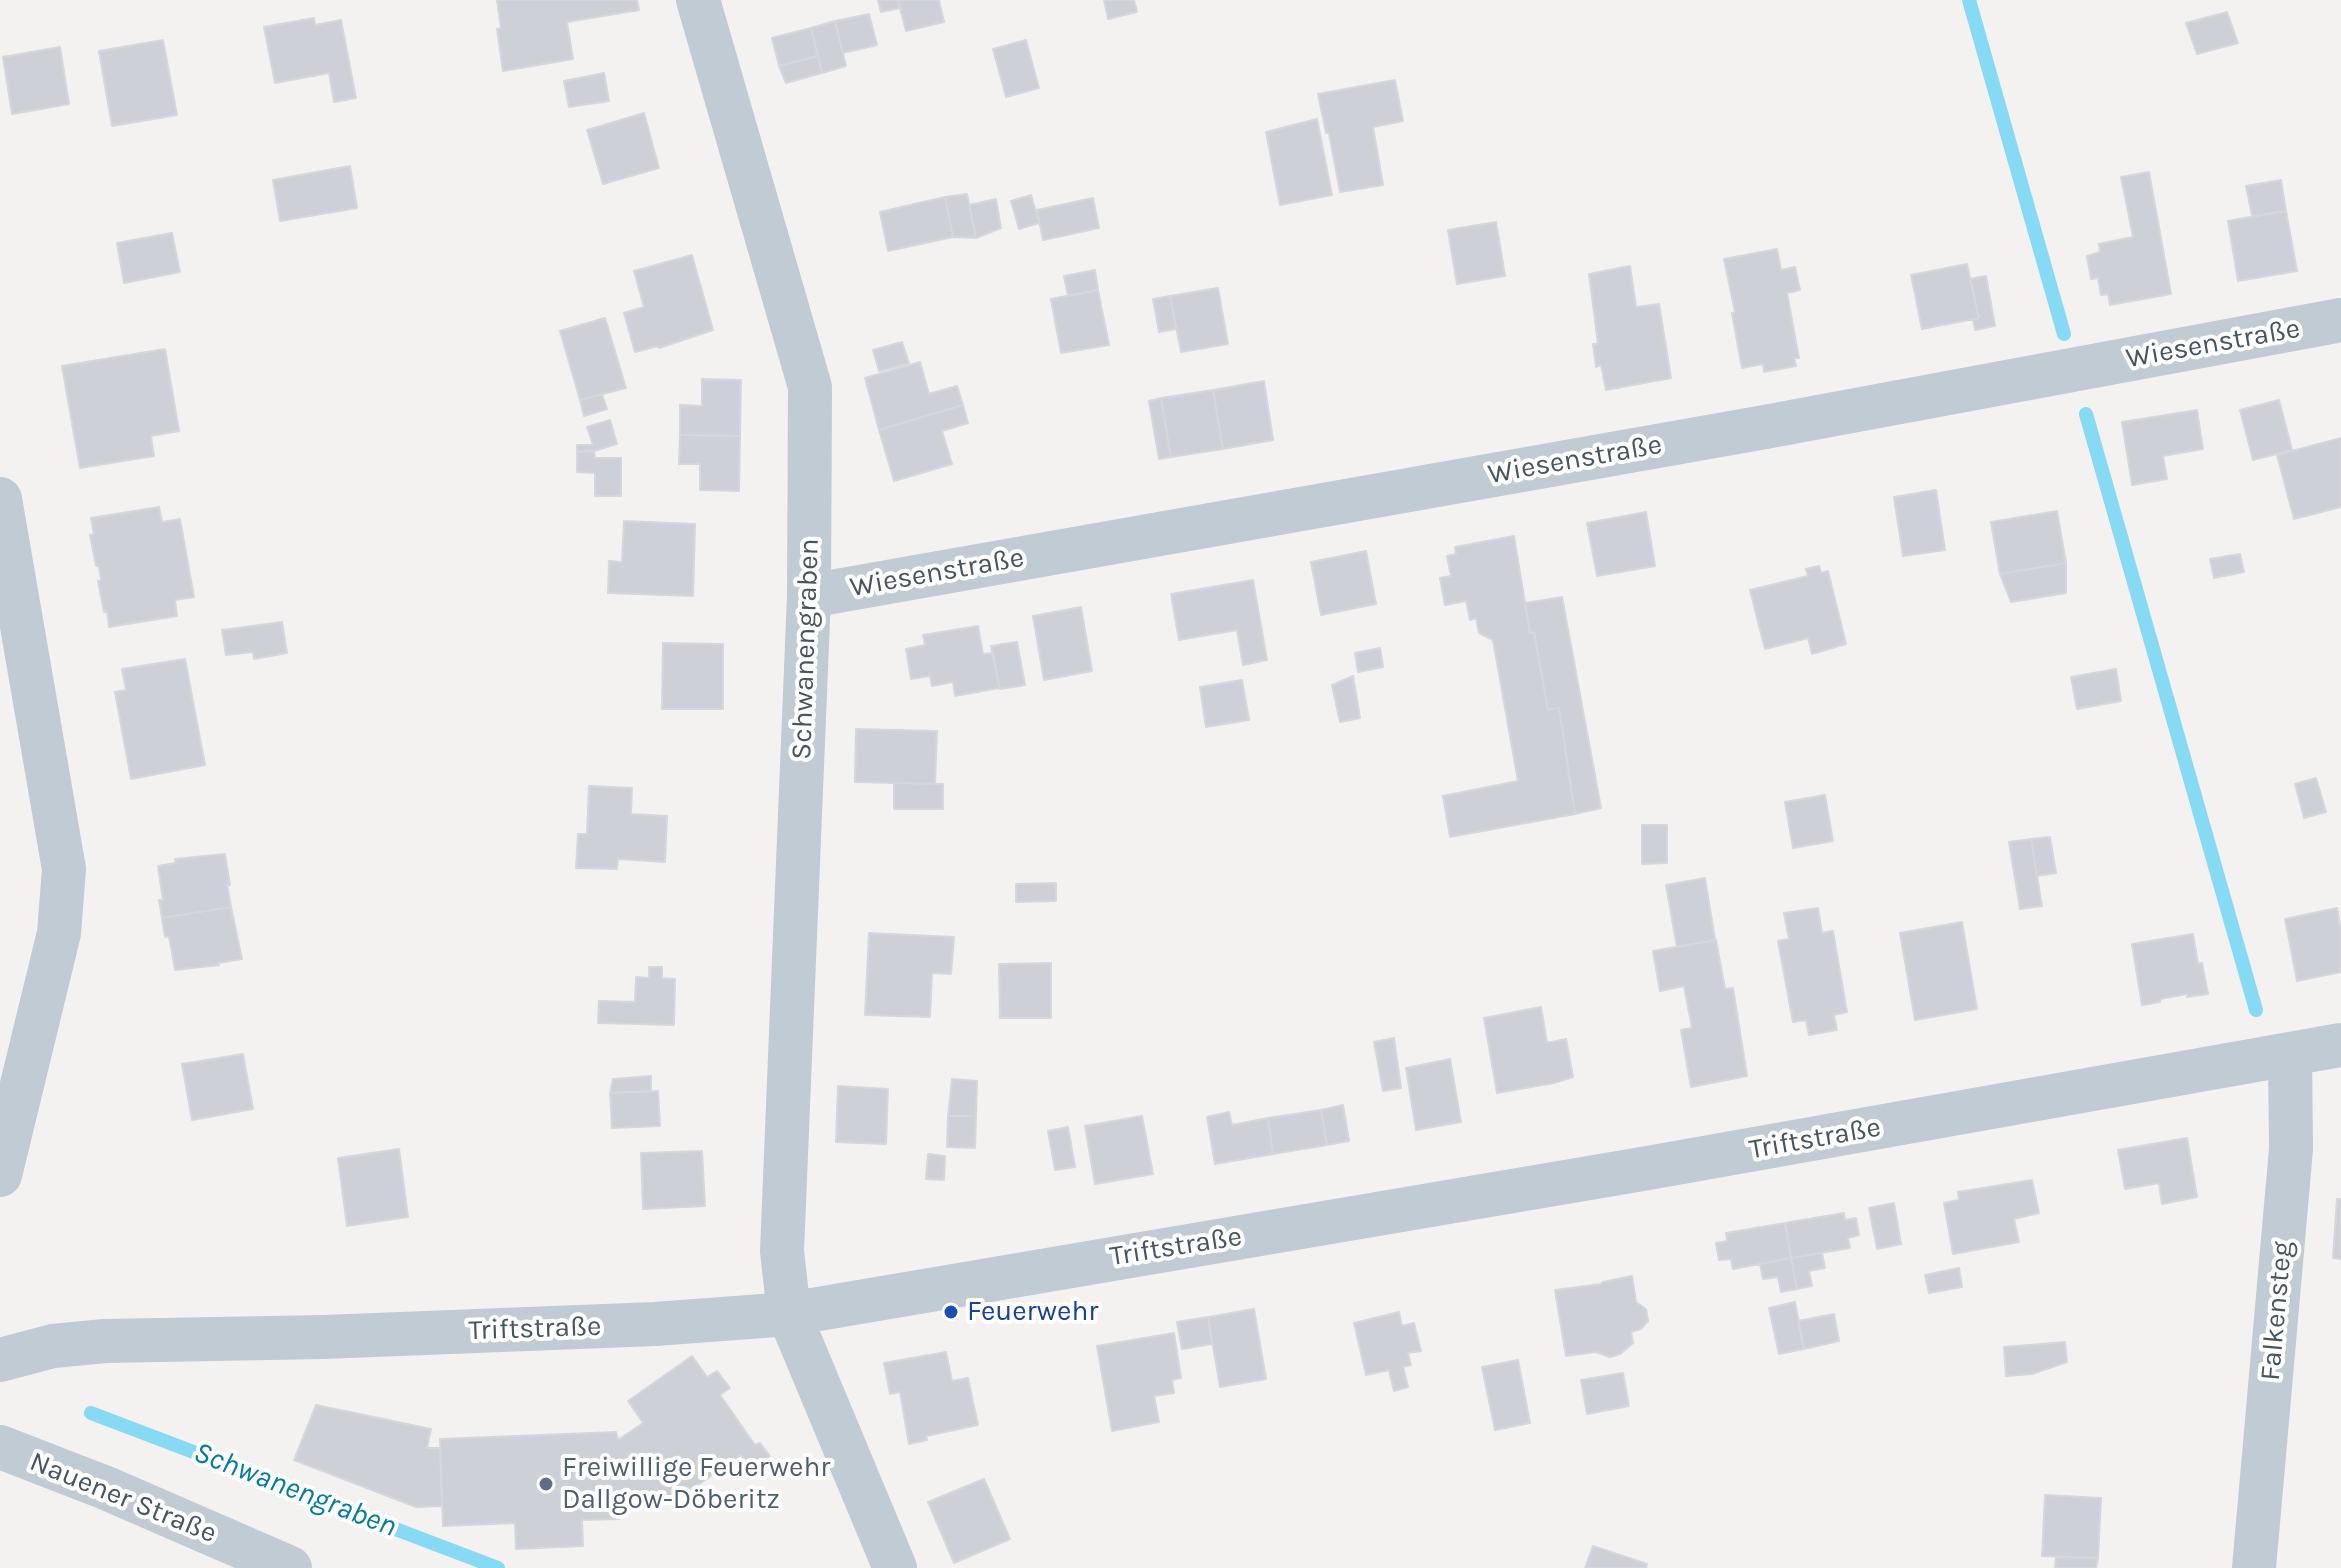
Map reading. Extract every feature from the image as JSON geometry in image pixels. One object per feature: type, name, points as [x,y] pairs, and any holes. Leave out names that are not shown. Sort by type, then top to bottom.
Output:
[{"type":"street","name":"Schwanengraben","points":[[698,0],[810,387],[809,596],[782,1251],[789,1314],[895,1568]]},
{"type":"street","name":"Wiesenstraße","points":[[809,596],[1765,427],[2341,320]]},
{"type":"street","points":[[0,499],[64,869],[59,933],[0,1175]]},
{"type":"street","name":"Triftstraße","points":[[1,1357],[53,1346],[105,1341],[324,1337],[655,1324],[789,1314],[1648,1168],[2341,1045]]},
{"type":"street","name":"Falkensteg","points":[[2254,1568],[2291,1149],[2290,1054]]},
{"type":"street","name":"Nauener Straße","points":[[0,1447],[106,1488],[290,1568]]},
{"type":"building","points":[[497,0],[637,0],[639,10],[567,22],[573,59],[503,71],[497,29],[501,28]]},
{"type":"building","points":[[878,0],[898,0],[900,8],[881,12]]},
{"type":"building","points":[[898,0],[939,0],[944,22],[906,31]]},
{"type":"building","points":[[1104,0],[1134,0],[1137,12],[1108,19]]},
{"type":"building","points":[[2227,12],[2238,43],[2197,54],[2186,23]]},
{"type":"building","points":[[869,14],[877,45],[843,53],[835,21]]},
{"type":"building","points":[[314,18],[315,25],[341,20],[356,98],[334,102],[329,73],[275,83],[264,27]]},
{"type":"building","points":[[835,21],[846,66],[822,73],[811,28]]},
{"type":"building","points":[[811,28],[818,56],[779,66],[772,38]]},
{"type":"building","points":[[163,40],[177,115],[112,126],[99,51]]},
{"type":"building","points":[[1026,40],[1039,88],[1006,97],[993,49]]},
{"type":"building","points":[[60,47],[69,104],[12,114],[3,57]]},
{"type":"building","points":[[818,56],[822,73],[786,83],[779,66]]},
{"type":"building","points":[[604,73],[609,101],[569,107],[564,81]]},
{"type":"building","points":[[1395,80],[1403,121],[1373,127],[1383,185],[1340,192],[1318,94]]},
{"type":"building","points":[[644,113],[659,168],[603,184],[587,130]]},
{"type":"building","points":[[1317,119],[1332,195],[1280,205],[1266,132]]},
{"type":"building","points":[[350,166],[357,208],[280,221],[273,180]]},
{"type":"building","points":[[2149,172],[2171,294],[2110,305],[2108,294],[2101,295],[2098,278],[2091,279],[2087,256],[2100,252],[2099,244],[2133,237],[2121,177]]},
{"type":"building","points":[[2281,180],[2286,211],[2252,216],[2246,186]]},
{"type":"building","points":[[967,194],[976,238],[953,237],[945,197]]},
{"type":"building","points":[[1031,195],[1039,223],[1019,229],[1011,201]]},
{"type":"building","points":[[945,197],[953,237],[888,251],[880,212]]},
{"type":"building","points":[[1093,198],[1099,228],[1043,240],[1037,210]]},
{"type":"building","points":[[996,199],[1001,228],[976,238],[969,205]]},
{"type":"building","points":[[2286,211],[2297,271],[2238,281],[2228,221]]},
{"type":"building","points":[[1496,222],[1505,276],[1457,284],[1448,230]]},
{"type":"building","points":[[172,233],[180,272],[124,283],[117,243]]},
{"type":"building","points":[[1777,249],[1781,270],[1795,267],[1800,290],[1787,293],[1799,358],[1794,358],[1796,366],[1764,372],[1763,364],[1742,368],[1724,259]]},
{"type":"building","points":[[692,255],[713,330],[659,348],[635,352],[624,313],[644,307],[634,271]]},
{"type":"building","points":[[1967,264],[1979,318],[1922,329],[1911,275]]},
{"type":"building","points":[[1630,266],[1636,307],[1659,304],[1671,378],[1606,390],[1601,365],[1596,367],[1593,344],[1598,344],[1589,274]]},
{"type":"building","points":[[1095,270],[1098,290],[1068,296],[1064,276]]},
{"type":"building","points":[[1986,276],[1995,326],[1975,330],[1973,319],[1979,318],[1970,279]]},
{"type":"building","points":[[1218,288],[1228,344],[1181,352],[1170,296]]},
{"type":"building","points":[[1098,290],[1109,345],[1061,353],[1051,299]]},
{"type":"building","points":[[1170,296],[1176,329],[1159,332],[1153,299]]},
{"type":"building","points":[[605,318],[626,388],[580,400],[560,331]]},
{"type":"building","points":[[902,342],[909,363],[879,371],[873,350]]},
{"type":"building","points":[[165,349],[179,431],[151,436],[154,456],[80,468],[62,366]]},
{"type":"building","points":[[920,362],[929,394],[957,386],[963,405],[879,430],[865,378]]},
{"type":"building","points":[[702,379],[741,380],[740,436],[680,435],[680,405],[702,406]]},
{"type":"building","points":[[1264,381],[1273,440],[1223,449],[1213,390]]},
{"type":"building","points":[[1213,390],[1223,449],[1171,457],[1161,398]]},
{"type":"building","points":[[602,394],[607,409],[584,416],[580,400]]},
{"type":"building","points":[[1161,398],[1171,457],[1159,459],[1149,401]]},
{"type":"building","points":[[2279,400],[2292,450],[2253,460],[2240,410]]},
{"type":"building","points":[[963,405],[968,423],[942,431],[952,464],[894,481],[879,430]]},
{"type":"building","points":[[2197,410],[2203,449],[2163,456],[2167,479],[2132,485],[2122,422]]},
{"type":"building","points":[[610,420],[617,444],[577,452],[577,445],[593,445],[587,427]]},
{"type":"building","points":[[680,435],[740,436],[739,491],[700,490],[700,464],[679,464]]},
{"type":"building","points":[[2341,438],[2341,507],[2294,519],[2277,455]]},
{"type":"building","points":[[594,450],[595,458],[621,458],[621,496],[595,496],[595,473],[577,472],[577,452]]},
{"type":"building","points":[[1936,490],[1945,550],[1903,556],[1894,497]]},
{"type":"building","points":[[159,507],[162,522],[180,519],[194,597],[175,600],[177,616],[109,627],[98,581],[101,580],[99,566],[96,566],[90,535],[94,534],[91,518]]},
{"type":"building","points":[[2057,511],[2066,563],[2000,574],[1991,522]]},
{"type":"building","points":[[1646,512],[1655,566],[1597,576],[1587,523]]},
{"type":"building","points":[[624,521],[695,524],[693,596],[608,593],[609,561],[622,562]]},
{"type":"building","points":[[1514,536],[1530,633],[1534,632],[1548,710],[1559,708],[1575,814],[1450,837],[1443,796],[1518,781],[1493,640],[1479,633],[1476,618],[1470,620],[1466,601],[1445,605],[1440,578],[1451,576],[1447,556],[1456,554],[1455,547]]},
{"type":"building","points":[[1366,551],[1376,604],[1321,615],[1311,562]]},
{"type":"building","points":[[2240,554],[2244,572],[2214,578],[2210,559]]},
{"type":"building","points":[[2066,563],[2066,593],[2011,602],[2000,574]]},
{"type":"building","points":[[1819,566],[1821,573],[1828,571],[1846,644],[1812,654],[1808,638],[1765,649],[1750,590],[1808,576],[1806,569]]},
{"type":"building","points":[[1253,580],[1267,660],[1243,665],[1237,630],[1179,640],[1171,594]]},
{"type":"building","points":[[1562,597],[1601,808],[1575,814],[1559,708],[1548,710],[1534,632],[1530,633],[1525,603]]},
{"type":"building","points":[[1081,607],[1092,671],[1044,680],[1033,616]]},
{"type":"building","points":[[282,622],[287,653],[254,659],[253,652],[226,655],[222,630]]},
{"type":"building","points":[[978,626],[983,654],[993,653],[999,688],[955,696],[953,682],[932,686],[930,676],[911,679],[906,649],[925,645],[923,635]]},
{"type":"building","points":[[1017,642],[1025,685],[1000,689],[991,646]]},
{"type":"building","points":[[663,643],[723,644],[723,709],[662,709]]},
{"type":"building","points":[[1380,648],[1383,667],[1358,672],[1355,653]]},
{"type":"building","points":[[185,659],[205,765],[131,779],[115,692],[126,690],[122,669]]},
{"type":"building","points":[[2116,669],[2121,701],[2077,709],[2071,677]]},
{"type":"building","points":[[1353,676],[1360,718],[1340,722],[1332,685]]},
{"type":"building","points":[[1242,680],[1249,720],[1206,727],[1200,687]]},
{"type":"building","points":[[856,729],[937,731],[935,784],[855,782]]},
{"type":"building","points":[[2316,778],[2326,812],[2304,818],[2295,784]]},
{"type":"building","points":[[894,783],[943,784],[943,809],[894,809]]},
{"type":"building","points":[[589,786],[632,788],[631,814],[667,816],[665,862],[618,859],[617,869],[576,868],[578,834],[587,834]]},
{"type":"building","points":[[1825,795],[1833,841],[1793,848],[1785,802]]},
{"type":"building","points":[[1642,825],[1667,825],[1667,863],[1642,864]]},
{"type":"building","points":[[2050,837],[2056,873],[2037,876],[2031,839]]},
{"type":"building","points":[[2031,839],[2042,906],[2020,909],[2009,842]]},
{"type":"building","points":[[225,854],[231,907],[162,918],[158,866],[176,863],[175,859]]},
{"type":"building","points":[[1705,878],[1715,940],[1677,947],[1666,885]]},
{"type":"building","points":[[1056,883],[1056,901],[1016,902],[1016,884]]},
{"type":"building","points":[[231,907],[242,959],[175,970],[169,936],[165,937],[162,918]]},
{"type":"building","points":[[1818,908],[1822,933],[1833,931],[1847,1012],[1834,1015],[1837,1030],[1809,1035],[1806,1020],[1793,1022],[1778,941],[1789,939],[1784,913]]},
{"type":"building","points":[[2337,908],[2341,931],[2341,972],[2297,981],[2285,919]]},
{"type":"building","points":[[1962,922],[1977,1009],[1915,1020],[1900,933]]},
{"type":"building","points":[[869,933],[954,937],[951,974],[932,973],[930,1017],[865,1015]]},
{"type":"building","points":[[2193,934],[2198,964],[2202,963],[2208,994],[2187,997],[2187,994],[2142,1005],[2132,944]]},
{"type":"building","points":[[1716,940],[1725,989],[1733,988],[1747,1076],[1691,1087],[1681,1030],[1692,1028],[1684,986],[1660,991],[1653,951]]},
{"type":"building","points":[[1051,963],[1051,1018],[1000,1018],[999,964]]},
{"type":"building","points":[[649,967],[662,967],[662,978],[675,979],[674,1025],[598,1023],[599,1001],[635,1002],[636,977],[649,978]]},
{"type":"building","points":[[1541,1007],[1547,1043],[1566,1039],[1573,1077],[1497,1093],[1484,1018]]},
{"type":"building","points":[[1394,1038],[1401,1088],[1383,1091],[1374,1042]]},
{"type":"building","points":[[243,1054],[253,1109],[192,1120],[182,1064]]},
{"type":"building","points":[[1450,1059],[1461,1122],[1416,1130],[1406,1068]]},
{"type":"building","points":[[651,1076],[651,1091],[610,1093],[613,1079]]},
{"type":"building","points":[[952,1079],[977,1081],[976,1116],[948,1116]]},
{"type":"building","points":[[838,1086],[888,1089],[886,1144],[836,1142]]},
{"type":"building","points":[[658,1091],[660,1126],[612,1128],[610,1093]]},
{"type":"building","points":[[1343,1105],[1349,1141],[1327,1145],[1321,1110]]},
{"type":"building","points":[[1321,1110],[1327,1145],[1273,1154],[1268,1118]]},
{"type":"building","points":[[1229,1112],[1232,1125],[1268,1118],[1273,1154],[1215,1164],[1207,1117]]},
{"type":"building","points":[[948,1116],[976,1116],[975,1148],[947,1147]]},
{"type":"building","points":[[1142,1116],[1153,1174],[1095,1184],[1085,1126]]},
{"type":"building","points":[[1068,1127],[1075,1167],[1055,1170],[1048,1131]]},
{"type":"building","points":[[2187,1138],[2197,1197],[2162,1204],[2159,1183],[2125,1189],[2118,1150]]},
{"type":"building","points":[[399,1149],[408,1217],[347,1226],[338,1158]]},
{"type":"building","points":[[702,1151],[705,1206],[643,1209],[641,1153]]},
{"type":"building","points":[[928,1154],[945,1156],[944,1180],[926,1179]]},
{"type":"building","points":[[2032,1180],[2039,1213],[2014,1219],[2019,1242],[1953,1254],[1944,1203],[1959,1200],[1958,1192]]},
{"type":"building","points":[[2337,1199],[2341,1199],[2341,1259],[2333,1258]]},
{"type":"building","points":[[1894,1203],[1901,1244],[1877,1249],[1869,1208]]},
{"type":"building","points":[[1844,1213],[1845,1220],[1856,1218],[1859,1235],[1848,1238],[1850,1248],[1791,1258],[1785,1223]]},
{"type":"building","points":[[1785,1223],[1791,1258],[1733,1269],[1731,1259],[1719,1260],[1716,1243],[1727,1241],[1726,1233]]},
{"type":"building","points":[[1822,1253],[1825,1268],[1809,1271],[1812,1286],[1797,1289],[1791,1258]]},
{"type":"building","points":[[1791,1258],[1797,1289],[1781,1292],[1778,1277],[1763,1279],[1760,1264]]},
{"type":"building","points":[[1959,1268],[1962,1287],[1929,1293],[1925,1275]]},
{"type":"building","points":[[1632,1276],[1636,1302],[1646,1309],[1648,1321],[1641,1329],[1631,1332],[1633,1343],[1620,1354],[1610,1357],[1596,1352],[1566,1356],[1555,1290]]},
{"type":"building","points":[[1795,1302],[1804,1349],[1779,1354],[1769,1308]]},
{"type":"building","points":[[1254,1309],[1266,1379],[1220,1387],[1208,1317]]},
{"type":"building","points":[[1399,1312],[1402,1326],[1414,1323],[1421,1351],[1408,1353],[1411,1365],[1403,1367],[1408,1387],[1394,1391],[1389,1370],[1366,1375],[1354,1323]]},
{"type":"building","points":[[1834,1314],[1839,1341],[1804,1349],[1798,1321]]},
{"type":"building","points":[[1208,1317],[1212,1344],[1182,1349],[1177,1322]]},
{"type":"building","points":[[1174,1333],[1181,1378],[1172,1380],[1174,1393],[1154,1396],[1159,1422],[1112,1431],[1097,1346]]},
{"type":"building","points":[[2065,1342],[2067,1362],[2032,1374],[2006,1376],[2004,1347]]},
{"type":"building","points":[[946,1352],[952,1381],[968,1378],[978,1425],[926,1436],[927,1440],[909,1444],[900,1392],[890,1394],[884,1363]]},
{"type":"building","points":[[692,1356],[707,1377],[717,1371],[730,1388],[720,1395],[755,1445],[760,1443],[770,1456],[751,1469],[741,1455],[691,1490],[688,1487],[659,1507],[649,1494],[620,1515],[620,1519],[582,1520],[583,1546],[516,1549],[515,1523],[443,1526],[440,1439],[616,1432],[618,1440],[643,1423],[628,1401]]},
{"type":"building","points":[[1518,1360],[1530,1423],[1495,1430],[1482,1367]]},
{"type":"building","points":[[1623,1373],[1629,1406],[1587,1414],[1581,1380]]},
{"type":"building","points":[[316,1405],[431,1429],[427,1448],[440,1448],[442,1506],[416,1507],[294,1460]]},
{"type":"building","points":[[984,1479],[1010,1539],[954,1563],[928,1502]]},
{"type":"building","points":[[2045,1495],[2101,1498],[2098,1558],[2042,1556]]},
{"type":"building","points":[[1593,1546],[1647,1564],[1646,1568],[1585,1568]]},
{"type":"building","points":[[2056,1557],[2098,1558],[2096,1568],[2055,1568]]},
{"type":"waterway","points":[[1969,0],[2064,334]]},
{"type":"waterway","points":[[2086,414],[2256,1010]]},
{"type":"waterway","name":"Schwanengraben","points":[[91,1413],[498,1568]]},
{"type":"place","name":"Feuerwehr","points":[[951,1312]]},
{"type":"place","name":"Freiwillige Feuerwehr Dallgow-Döberitz","points":[[546,1484]]}]
